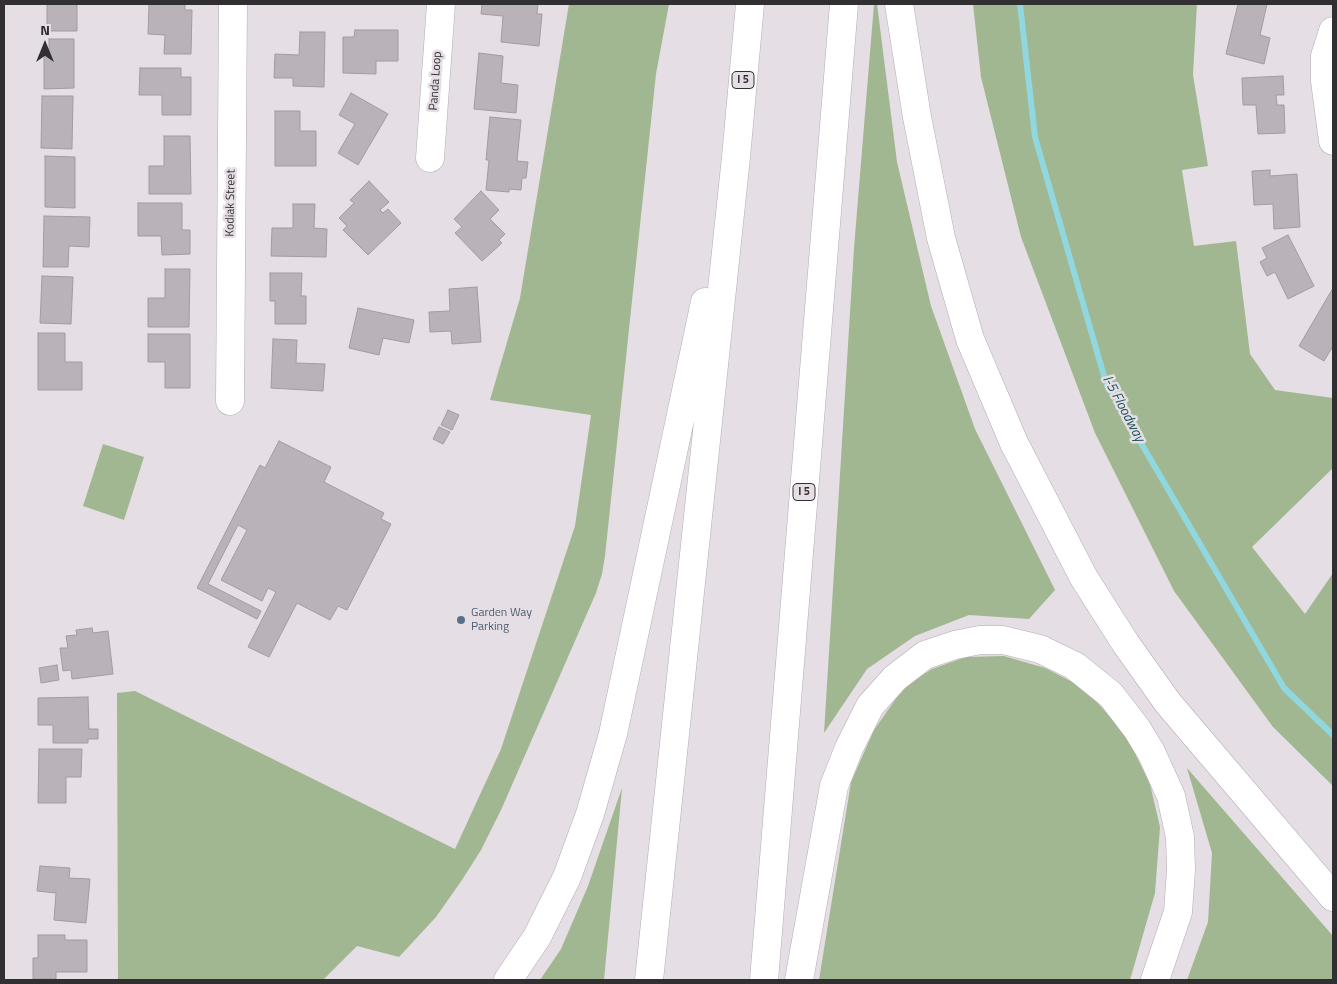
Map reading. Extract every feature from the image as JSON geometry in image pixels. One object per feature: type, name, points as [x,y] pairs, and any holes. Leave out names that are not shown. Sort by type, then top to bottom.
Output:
[{"type":"main road","name":"Kodiak Street","points":[[230,401],[233,4]]},
{"type":"main road","name":"Panda Loop","points":[[430,158],[441,4]]},
{"type":"main road","name":"I 5","points":[[649,980],[736,157],[750,4]]},
{"type":"main road","name":"I 5","points":[[764,980],[844,4]]},
{"type":"main road","points":[[899,4],[941,238],[970,339],[1014,443],[1084,578],[1126,644],[1168,703],[1333,897]]},
{"type":"main road","points":[[1333,31],[1325,56],[1325,81],[1333,141]]},
{"type":"main road","points":[[508,980],[537,937],[566,877],[590,814],[613,734],[736,157]]},
{"type":"main road","points":[[799,980],[834,786],[849,748],[870,706],[895,678],[925,655],[955,645],[980,640],[1003,640],[1040,649],[1075,666],[1111,695],[1137,729],[1151,752],[1171,796],[1180,837],[1181,870],[1178,912],[1155,980]]},
{"type":"main road","points":[[1302,860],[1333,882]]},
{"type":"green space","points":[[569,4],[669,4],[656,74],[602,574],[596,593],[501,810],[481,850],[462,880],[436,917],[399,957],[357,946],[323,980],[118,980],[117,693],[135,691],[455,849],[501,749],[575,526],[591,415],[490,400],[520,298]]},
{"type":"green space","points":[[874,4],[877,4],[897,162],[931,306],[975,429],[1055,590],[1029,619],[969,615],[915,636],[867,669],[824,733],[854,248]]},
{"type":"green space","points":[[973,4],[1197,4],[1193,75],[1208,166],[1182,170],[1194,246],[1236,241],[1250,354],[1275,390],[1333,398],[1333,468],[1252,547],[1305,614],[1333,573],[1333,786],[1273,727],[1174,591],[1095,433],[1021,237],[981,77]]},
{"type":"green space","points":[[103,444],[144,457],[124,520],[83,506]]},
{"type":"green space","points":[[1004,656],[1045,668],[1084,688],[1125,733],[1150,784],[1160,827],[1155,893],[1130,980],[819,980],[851,782],[874,730],[904,687],[932,669],[966,657]]},
{"type":"green space","points":[[1187,768],[1333,936],[1333,980],[1187,980],[1208,922],[1212,853]]},
{"type":"green space","points":[[622,788],[604,980],[540,980],[561,949],[588,886]]},
{"type":"building","points":[[47,4],[77,4],[77,31],[47,31]]},
{"type":"building","points":[[149,4],[185,4],[185,10],[192,10],[191,54],[164,54],[165,35],[148,34]]},
{"type":"building","points":[[482,4],[538,4],[537,14],[542,14],[539,46],[501,42],[503,16],[481,14]]},
{"type":"building","points":[[1238,4],[1267,4],[1260,35],[1270,38],[1264,64],[1226,54]]},
{"type":"building","points":[[355,30],[398,30],[398,61],[376,61],[376,74],[343,73],[343,37],[354,37]]},
{"type":"building","points":[[300,32],[325,32],[324,87],[293,86],[293,78],[274,78],[275,54],[299,55]]},
{"type":"building","points":[[49,39],[74,39],[74,88],[44,89],[44,50],[49,50]]},
{"type":"building","points":[[479,53],[503,56],[501,83],[518,85],[516,113],[474,109]]},
{"type":"building","points":[[140,68],[181,68],[181,77],[191,77],[191,115],[162,115],[162,95],[139,95]]},
{"type":"building","points":[[1283,76],[1284,95],[1276,95],[1277,105],[1284,105],[1285,133],[1258,134],[1256,105],[1243,105],[1242,78]]},
{"type":"building","points":[[351,93],[388,114],[358,165],[338,153],[355,124],[339,115]]},
{"type":"building","points":[[42,96],[73,96],[72,149],[41,148]]},
{"type":"building","points":[[275,111],[300,111],[300,131],[316,131],[316,166],[275,166]]},
{"type":"building","points":[[490,117],[521,120],[517,161],[528,162],[526,178],[522,178],[521,190],[509,189],[509,192],[486,190],[489,160],[486,160]]},
{"type":"building","points":[[164,136],[190,136],[191,194],[149,194],[149,166],[164,166]]},
{"type":"building","points":[[45,156],[75,157],[75,208],[45,207]]},
{"type":"building","points":[[1270,170],[1270,176],[1297,174],[1300,227],[1274,229],[1273,204],[1254,205],[1252,171]]},
{"type":"building","points":[[369,181],[389,202],[380,210],[383,213],[388,209],[401,223],[368,255],[343,230],[347,226],[339,218],[354,203],[350,200]]},
{"type":"building","points":[[481,191],[499,210],[490,219],[505,234],[499,240],[502,243],[482,261],[455,233],[462,227],[454,219]]},
{"type":"building","points":[[138,203],[182,203],[182,230],[190,230],[190,254],[162,255],[161,236],[138,236]]},
{"type":"building","points":[[293,204],[315,204],[314,228],[327,229],[326,257],[271,256],[272,228],[293,228]]},
{"type":"building","points":[[44,216],[90,217],[89,247],[69,246],[68,267],[43,267]]},
{"type":"building","points":[[1288,235],[1314,286],[1288,299],[1275,272],[1267,276],[1260,262],[1267,258],[1262,248]]},
{"type":"building","points":[[165,269],[190,269],[189,327],[148,327],[148,298],[165,298]]},
{"type":"building","points":[[270,273],[302,273],[301,296],[306,296],[306,324],[275,324],[275,301],[270,301]]},
{"type":"building","points":[[42,276],[73,277],[71,324],[40,323]]},
{"type":"building","points":[[477,287],[481,342],[452,344],[451,331],[430,332],[429,312],[450,311],[449,289]]},
{"type":"building","points":[[1333,288],[1333,346],[1324,361],[1299,346]]},
{"type":"building","points":[[358,308],[414,320],[409,343],[383,338],[379,355],[349,348]]},
{"type":"building","points":[[38,333],[65,333],[65,362],[82,362],[82,390],[38,390]]},
{"type":"building","points":[[148,334],[190,334],[190,388],[165,388],[165,362],[148,362]]},
{"type":"building","points":[[273,339],[297,340],[296,363],[325,364],[323,391],[271,388]]},
{"type":"building","points":[[448,410],[459,415],[452,430],[441,425]]},
{"type":"building","points":[[439,427],[450,432],[443,444],[433,439]]},
{"type":"building","points":[[279,441],[331,467],[324,482],[384,513],[381,519],[391,524],[347,610],[338,606],[330,620],[297,603],[269,657],[248,647],[276,592],[268,588],[262,601],[221,580],[247,530],[238,525],[208,584],[261,611],[257,619],[197,588],[260,465],[265,468]]},
{"type":"building","points":[[92,628],[93,633],[108,631],[113,674],[72,679],[71,670],[63,671],[60,648],[68,648],[66,636],[77,635],[76,630]]},
{"type":"building","points":[[57,665],[59,680],[41,683],[39,668]]},
{"type":"building","points":[[88,697],[89,729],[98,729],[98,739],[88,739],[88,743],[53,743],[53,725],[38,725],[38,698]]},
{"type":"building","points":[[39,749],[82,749],[81,777],[66,777],[66,803],[38,803]]},
{"type":"building","points":[[40,866],[70,868],[69,878],[90,879],[86,923],[54,920],[56,893],[37,891]]},
{"type":"building","points":[[38,935],[65,935],[65,940],[87,940],[87,972],[56,972],[56,979],[33,979],[33,958],[38,958]]},
{"type":"waterway","name":"I-5 Floodway","points":[[1020,4],[1035,137],[1106,383],[1284,688],[1333,735]]},
{"type":"place","name":"Garden Way Parking","points":[[461,620]]}]
